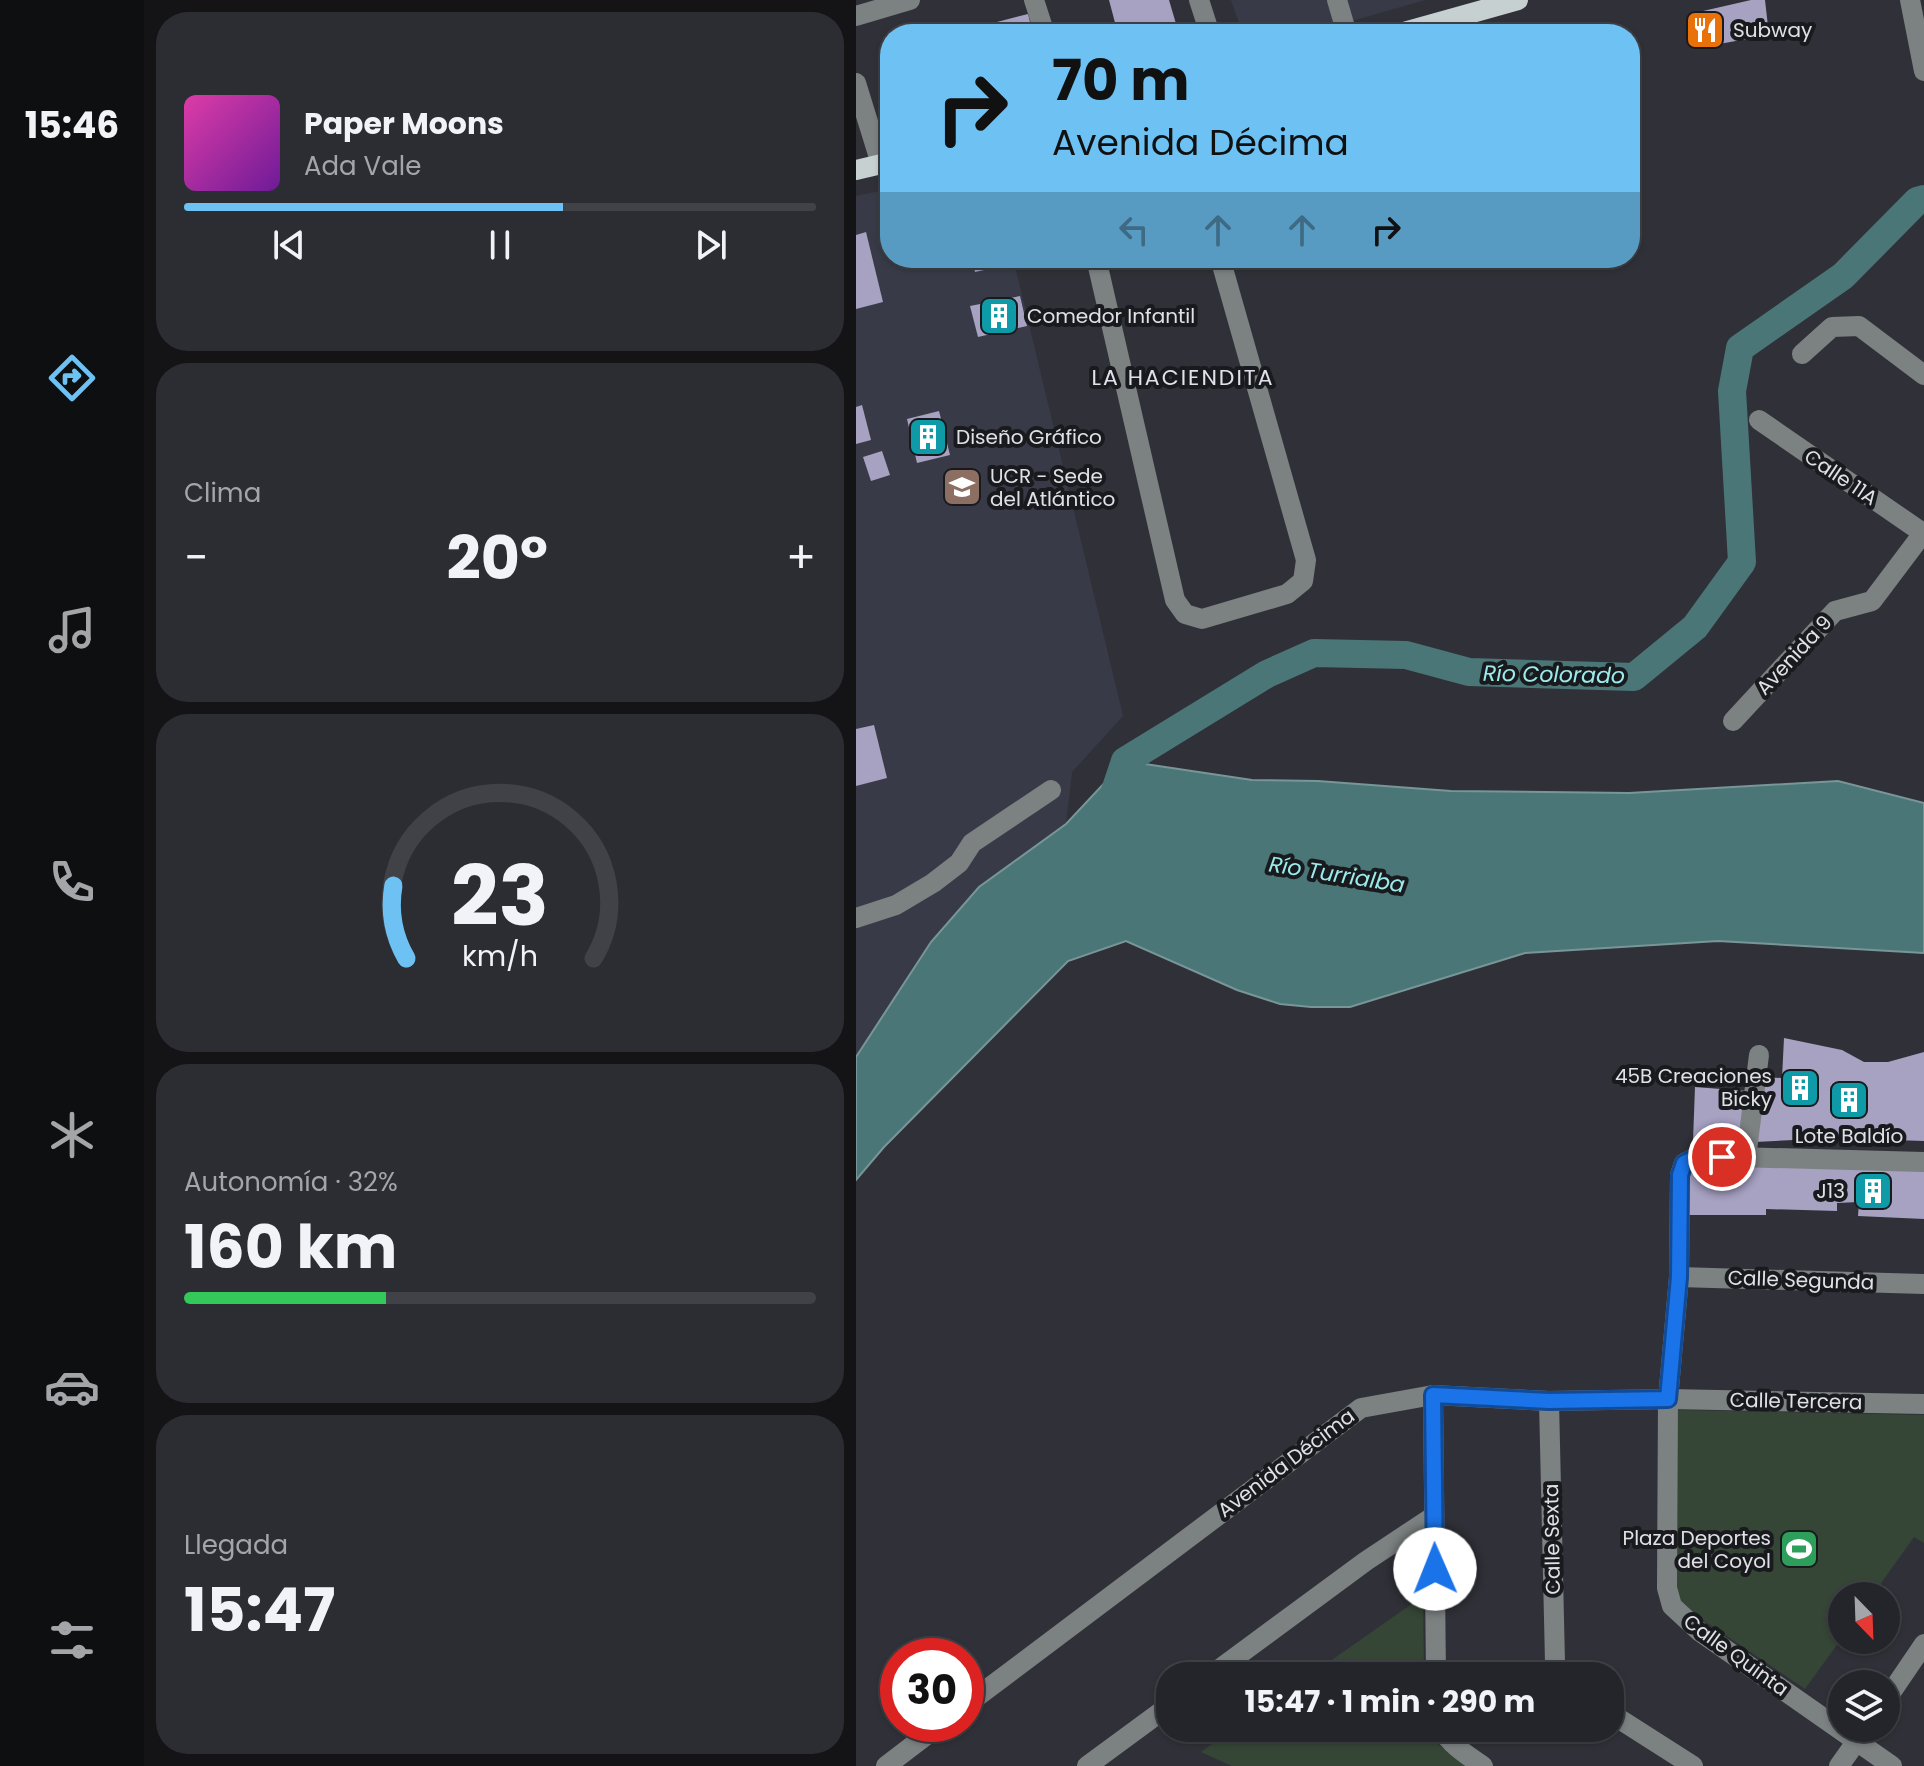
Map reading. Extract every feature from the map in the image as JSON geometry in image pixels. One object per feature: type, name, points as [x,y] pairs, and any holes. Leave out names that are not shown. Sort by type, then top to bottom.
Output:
[{"type":"main road","points":[[1449,24],[1518,0]]},
{"type":"main road","points":[[856,170],[880,164]]},
{"type":"street","points":[[856,16],[910,0]]},
{"type":"street","points":[[1034,0],[1042,24]]},
{"type":"street","points":[[1199,0],[1207,24]]},
{"type":"street","points":[[1337,0],[1344,24]]},
{"type":"street","points":[[1910,0],[1924,71]]},
{"type":"street","points":[[856,83],[880,147]]},
{"type":"street","points":[[1098,268],[1175,600],[1185,614],[1202,619],[1287,594],[1303,581],[1306,560],[1223,268]]},
{"type":"street","points":[[1802,354],[1832,327],[1859,326],[1924,375]]},
{"type":"street","name":"Calle 11A","points":[[1759,420],[1924,532]]},
{"type":"street","name":"Avenida 9","points":[[1733,721],[1835,611],[1872,601],[1924,532]]},
{"type":"street","points":[[856,918],[896,905],[933,883],[959,863],[972,843],[1051,790]]},
{"type":"street","points":[[1746,1158],[1759,1055]]},
{"type":"street","points":[[1668,1399],[1679,1277],[1680,1175],[1684,1163],[1699,1156],[1924,1162]]},
{"type":"street","name":"Calle Segunda","points":[[1679,1277],[1924,1284]]},
{"type":"street","points":[[1433,1395],[1436,1662]]},
{"type":"street","name":"Avenida Décima","points":[[984,1691],[1361,1408],[1433,1395],[1549,1401],[1668,1399]]},
{"type":"street","name":"Calle Tercera","points":[[1668,1399],[1924,1404]]},
{"type":"street","name":"Calle Quinta","points":[[1668,1399],[1667,1588],[1672,1606],[1699,1631],[1828,1713]]},
{"type":"street","name":"Calle Sexta","points":[[1549,1401],[1555,1662]]},
{"type":"street","points":[[1229,1662],[1366,1561],[1434,1516]]},
{"type":"street","points":[[1900,1679],[1924,1644]]},
{"type":"street","points":[[1087,1766],[1156,1715]]},
{"type":"street","points":[[1624,1722],[1693,1766]]},
{"type":"street","points":[[886,1766],[917,1742]]},
{"type":"street","points":[[1452,1742],[1483,1766]]},
{"type":"street","points":[[1839,1766],[1857,1742]]},
{"type":"street","name":"Calle Quinta","points":[[1869,1742],[1892,1766]]},
{"type":"shaded area","points":[[1231,0],[1425,0],[1341,24],[1239,24]]},
{"type":"shaded area","name":"UCR - Sede del Atlántico","points":[[880,191],[880,268],[1015,268],[1123,716],[1072,772],[1066,824],[979,887],[931,942],[856,1057],[856,196]]},
{"type":"shaded area","points":[[1677,1410],[1924,1415],[1924,1543],[1914,1537],[1882,1582],[1828,1582],[1830,1654],[1805,1689],[1688,1610],[1680,1600],[1676,1586]]},
{"type":"shaded area","points":[[1423,1596],[1424,1662],[1329,1662]]},
{"type":"shaded area","points":[[1215,1742],[1436,1742],[1466,1766],[1232,1766],[1201,1752]]},
{"type":"water","name":"Río Turrialba","points":[[1125,761],[1252,780],[1318,781],[1451,791],[1629,793],[1838,781],[1924,803],[1924,953],[1718,941],[1525,953],[1350,1007],[1311,1007],[1280,1004],[1237,990],[1126,941],[1068,961],[884,1147],[856,1180],[856,1057],[931,942],[979,887],[1066,824]]},
{"type":"building","points":[[1109,0],[1169,0],[1176,24],[1115,24]]},
{"type":"building","points":[[1751,0],[1765,0],[1769,35],[1697,48],[1690,14]]},
{"type":"building","points":[[1028,14],[1030,24],[989,24]]},
{"type":"building","points":[[866,232],[883,302],[856,309],[856,235]]},
{"type":"building","name":"Comedor Infantil","points":[[1020,296],[1027,326],[978,337],[970,306]]},
{"type":"building","points":[[862,405],[871,440],[856,444],[856,407]]},
{"type":"building","name":"Diseño Gráfico","points":[[939,411],[950,455],[917,463],[907,419]]},
{"type":"building","points":[[882,451],[890,475],[871,481],[863,457]]},
{"type":"building","points":[[874,725],[887,778],[856,786],[856,729]]},
{"type":"building","points":[[1784,1038],[1842,1050],[1864,1062],[1888,1062],[1924,1052],[1924,1141],[1833,1138],[1755,1142],[1762,1077],[1782,1078]]},
{"type":"building","points":[[1695,1087],[1747,1091],[1744,1140],[1693,1141]]},
{"type":"building","points":[[1695,1163],[1924,1168],[1924,1219],[1858,1216],[1859,1202],[1837,1203],[1837,1211],[1766,1209],[1766,1215],[1684,1215],[1687,1169]]},
{"type":"waterway","name":"Río Colorado","points":[[1113,797],[1125,761],[1267,674],[1314,653],[1406,655],[1469,672],[1634,677],[1695,627],[1742,562],[1732,391],[1740,348],[1843,276],[1917,201],[1924,199]]},
{"type":"place","name":"Subway","points":[[1705,30]]},
{"type":"place","name":"Comedor Infantil","points":[[999,316]]},
{"type":"place","name":"Diseño Gráfico","points":[[928,437]]},
{"type":"place","name":"UCR - Sede del Atlántico","points":[[962,487]]},
{"type":"place","name":"45B Creaciones Bicky","points":[[1800,1088]]},
{"type":"place","name":"Lote Baldío","points":[[1849,1100]]},
{"type":"place","name":"J13","points":[[1873,1191]]},
{"type":"place","name":"Plaza Deportes del Coyol","points":[[1799,1549]]},
{"type":"district","name":"LA HACIENDITA","points":[[1183,377]]},
{"type":"route","points":[[1435,1569],[1433,1395],[1549,1401],[1668,1399],[1679,1277],[1680,1175],[1684,1163],[1699,1156],[1722,1157]]}]
